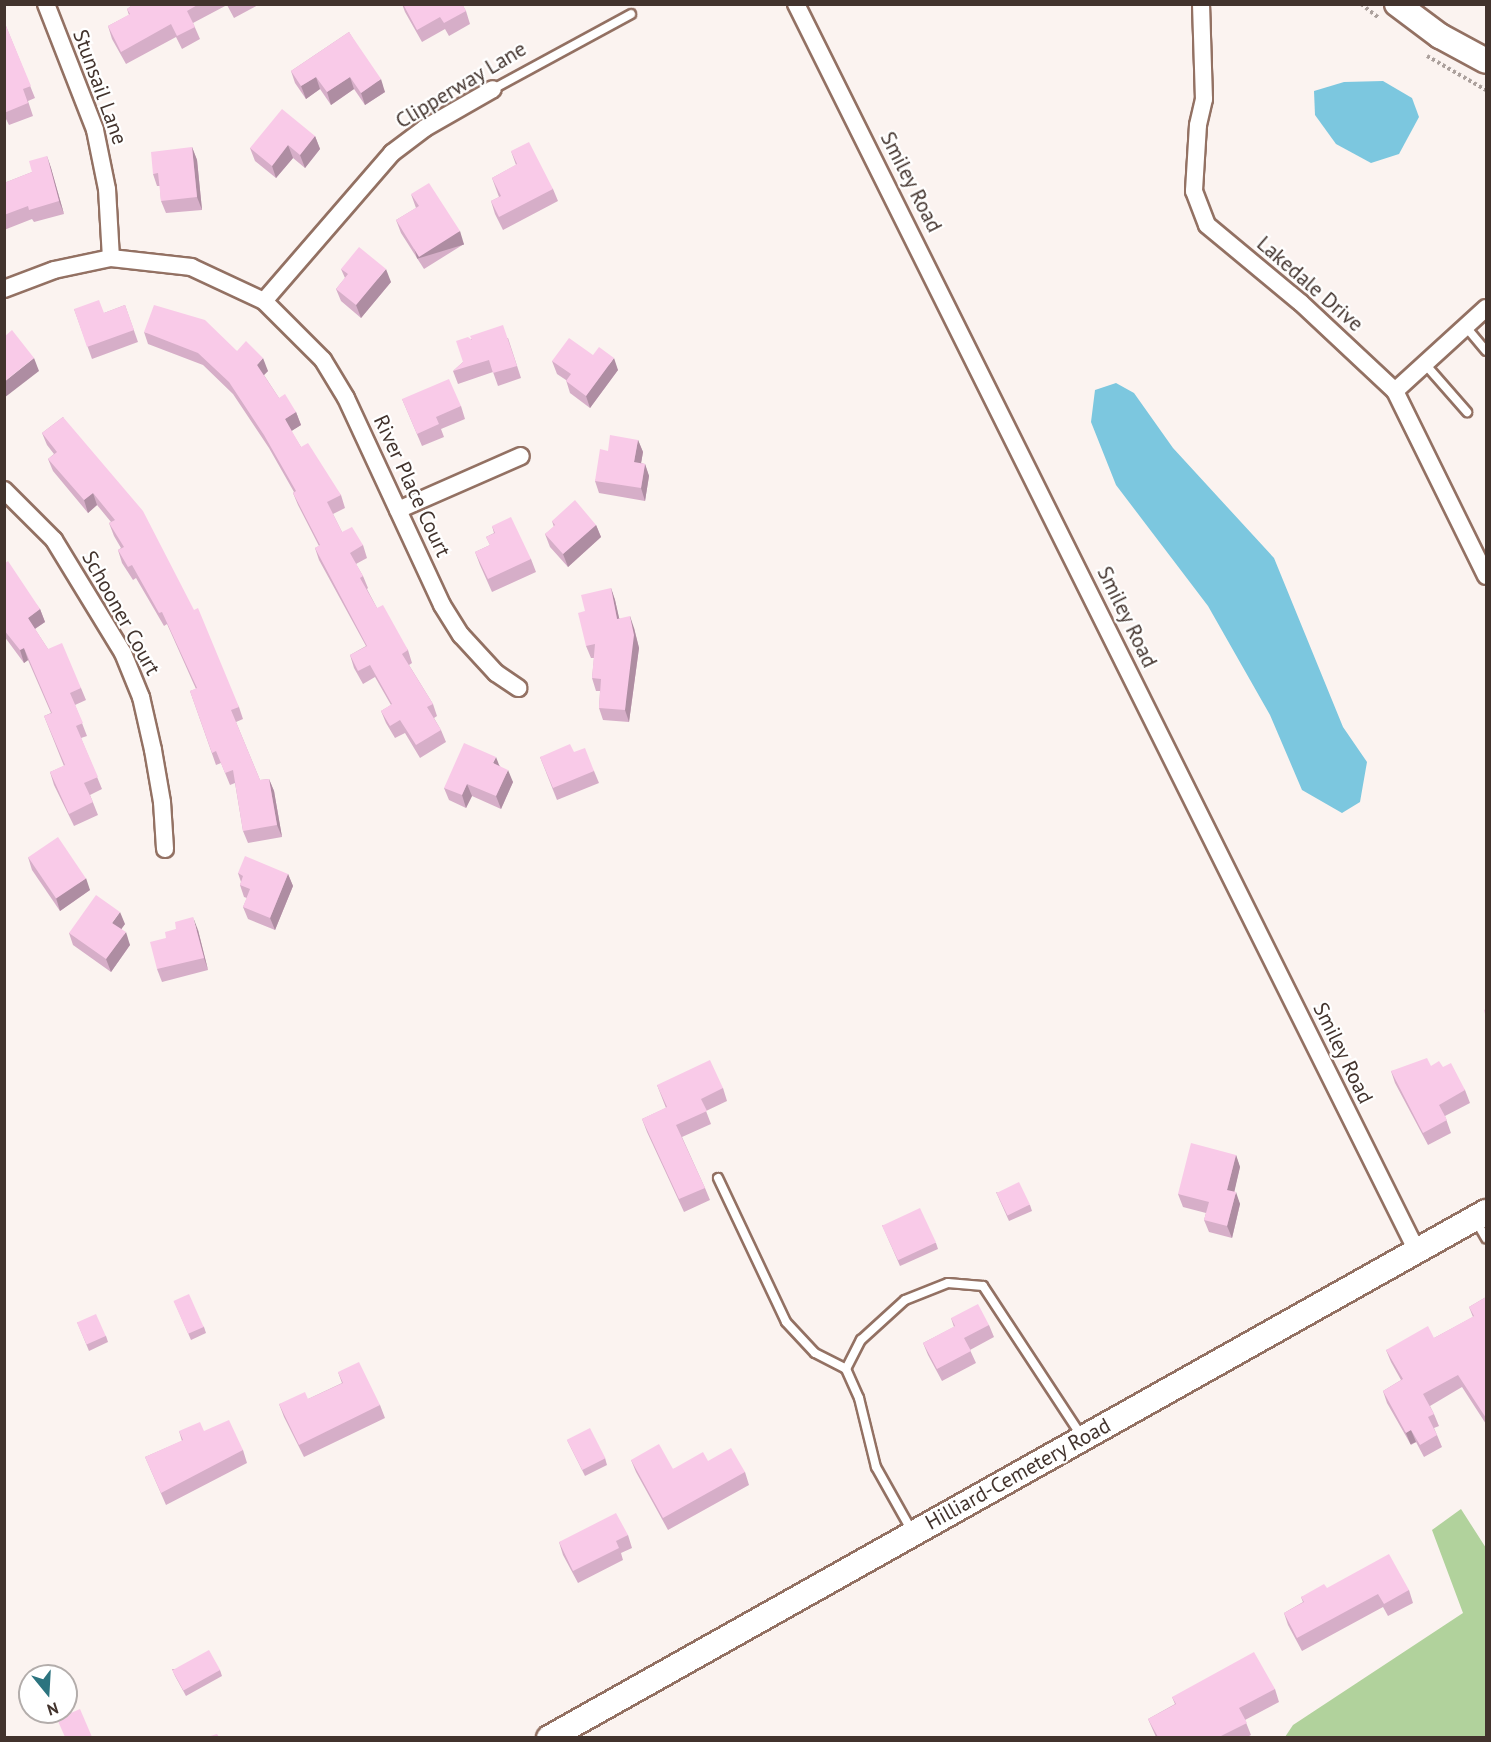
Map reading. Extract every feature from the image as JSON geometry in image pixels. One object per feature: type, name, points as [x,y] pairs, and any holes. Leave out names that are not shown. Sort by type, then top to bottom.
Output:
[{"type":"main road","points":[[1397,4],[1440,36],[1486,62]]},
{"type":"main road","name":"Hilliard-Cemetery Road","points":[[549,1737],[1417,1251],[1483,1223]]},
{"type":"street","name":"Smiley Road","points":[[796,4],[1417,1251]]},
{"type":"street","name":"Lakedale Drive","points":[[1201,4],[1204,99],[1197,125],[1194,192],[1207,225],[1301,303],[1395,391],[1486,576]]},
{"type":"street","name":"Stunsail Lane","points":[[52,7],[95,130],[107,189],[111,258]]},
{"type":"street","name":"Clipperway Lane","points":[[264,301],[392,153],[425,128],[493,89]]},
{"type":"street","points":[[4,289],[54,270],[111,258],[191,267],[264,301]]},
{"type":"street","name":"River Place Court","points":[[264,301],[323,360],[346,398],[398,510],[461,636],[496,673],[518,687]]},
{"type":"street","points":[[1395,391],[1486,308]]},
{"type":"street","points":[[398,510],[521,456]]},
{"type":"street","name":"Schooner Court","points":[[4,490],[54,540],[123,653],[144,708],[162,802],[165,849]]},
{"type":"lane","name":"Clipperway Lane","points":[[493,89],[631,14]]},
{"type":"lane","points":[[1466,327],[1486,351]]},
{"type":"lane","points":[[1425,364],[1467,412]]},
{"type":"lane","points":[[718,1178],[786,1322],[814,1353],[846,1369],[859,1398],[876,1467],[914,1533]]},
{"type":"lane","points":[[846,1369],[861,1340],[905,1300],[948,1283],[983,1286],[1083,1438]]},
{"type":"green space","points":[[1461,1509],[1486,1548],[1486,1737],[1285,1737],[1293,1725],[1463,1613],[1432,1530]]},
{"type":"water","points":[[1383,81],[1412,98],[1419,117],[1399,154],[1371,163],[1336,144],[1315,115],[1314,91],[1344,82]]},
{"type":"water","points":[[1116,383],[1134,393],[1173,448],[1274,558],[1343,727],[1367,762],[1360,802],[1342,813],[1302,790],[1270,715],[1208,606],[1116,485],[1091,422],[1095,390]]},
{"type":"building","points":[[134,4],[199,4],[187,11],[195,27],[177,36],[171,24],[121,52],[108,26],[130,14],[127,9]]},
{"type":"building","points":[[403,4],[462,4],[466,11],[444,23],[440,17],[417,30]]},
{"type":"building","points":[[4,21],[31,86],[23,89],[28,103],[4,113]]},
{"type":"building","points":[[349,32],[381,79],[361,93],[350,77],[327,92],[316,77],[301,86],[291,71]]},
{"type":"building","points":[[282,109],[315,136],[300,155],[288,145],[272,166],[250,148]]},
{"type":"building","points":[[529,142],[553,189],[499,217],[491,201],[501,196],[492,178],[517,164],[511,151]]},
{"type":"building","points":[[192,147],[197,197],[161,201],[158,173],[153,174],[151,152]]},
{"type":"building","points":[[47,156],[59,201],[29,210],[28,206],[4,215],[4,183],[32,172],[29,161]]},
{"type":"building","points":[[429,183],[460,231],[419,257],[396,220],[419,206],[411,194]]},
{"type":"building","points":[[359,247],[386,269],[356,305],[336,289],[348,274],[341,269]]},
{"type":"building","points":[[99,300],[104,313],[125,305],[134,330],[87,347],[74,309]]},
{"type":"building","points":[[154,305],[205,320],[237,351],[246,341],[263,358],[257,365],[279,398],[285,394],[296,412],[285,419],[301,447],[308,443],[341,495],[327,502],[342,532],[352,527],[363,545],[350,553],[363,576],[360,578],[377,608],[383,605],[408,650],[402,654],[433,704],[427,707],[441,730],[416,745],[400,720],[390,726],[381,711],[392,704],[370,665],[358,671],[350,655],[367,646],[315,548],[320,545],[293,493],[296,491],[264,435],[229,382],[198,353],[144,332]]},
{"type":"building","points":[[503,325],[517,366],[493,373],[489,360],[453,371],[463,362],[456,341],[468,337],[472,340],[470,336]]},
{"type":"building","points":[[12,330],[34,358],[4,382],[4,337]]},
{"type":"building","points":[[569,338],[593,355],[599,347],[614,358],[586,396],[566,381],[571,374],[552,361]]},
{"type":"building","points":[[449,379],[461,406],[436,417],[439,424],[417,434],[402,399]]},
{"type":"building","points":[[63,417],[143,511],[194,610],[198,608],[239,707],[231,710],[260,780],[269,779],[277,825],[243,831],[233,770],[225,773],[216,751],[212,753],[190,691],[197,688],[162,612],[159,613],[132,565],[128,567],[118,550],[124,547],[109,523],[115,520],[93,493],[84,500],[48,459],[57,452],[42,433]]},
{"type":"building","points":[[610,435],[638,440],[634,462],[645,464],[641,488],[595,481],[600,449],[608,451]]},
{"type":"building","points":[[575,500],[596,525],[563,554],[545,534],[555,525],[552,521]]},
{"type":"building","points":[[511,517],[531,559],[488,579],[475,552],[490,545],[486,537],[495,533],[492,526]]},
{"type":"building","points":[[8,561],[40,609],[28,618],[48,649],[62,643],[81,688],[70,693],[83,723],[76,726],[98,777],[84,783],[93,802],[69,814],[50,772],[65,765],[44,716],[52,713],[24,648],[20,650],[4,630],[4,564]]},
{"type":"building","points":[[611,588],[617,619],[630,616],[634,635],[625,710],[599,708],[601,679],[592,678],[595,644],[586,646],[578,613],[585,611],[581,595]]},
{"type":"building","points":[[464,743],[496,757],[493,763],[508,770],[496,796],[467,784],[462,795],[444,788]]},
{"type":"building","points":[[570,744],[574,752],[585,748],[594,771],[553,788],[540,757]]},
{"type":"building","points":[[58,837],[86,878],[56,899],[28,857]]},
{"type":"building","points":[[245,856],[288,874],[270,918],[243,907],[250,889],[240,885],[243,876],[238,873]]},
{"type":"building","points":[[96,895],[120,912],[112,923],[126,932],[106,959],[69,933]]},
{"type":"building","points":[[193,917],[204,958],[157,969],[150,942],[166,938],[165,932],[176,929],[175,922]]},
{"type":"building","points":[[1427,1058],[1431,1066],[1439,1061],[1443,1067],[1451,1063],[1465,1090],[1439,1105],[1447,1120],[1423,1133],[1391,1071]]},
{"type":"building","points":[[710,1060],[723,1088],[701,1099],[707,1111],[676,1125],[705,1188],[679,1199],[642,1119],[667,1107],[657,1085]]},
{"type":"building","points":[[1191,1143],[1236,1155],[1227,1190],[1236,1192],[1227,1226],[1204,1220],[1209,1202],[1178,1194]]},
{"type":"building","points":[[1019,1182],[1030,1204],[1007,1215],[997,1193]]},
{"type":"building","points":[[920,1208],[936,1242],[898,1260],[882,1226]]},
{"type":"building","points":[[189,1294],[204,1327],[188,1334],[173,1301]]},
{"type":"building","points":[[1486,1297],[1486,1418],[1458,1375],[1423,1394],[1434,1414],[1428,1417],[1437,1435],[1420,1445],[1411,1430],[1406,1433],[1383,1391],[1403,1379],[1386,1350],[1428,1326],[1434,1338],[1474,1316],[1469,1307]]},
{"type":"building","points":[[978,1304],[989,1325],[964,1338],[971,1351],[937,1369],[923,1343],[955,1326],[951,1318]]},
{"type":"building","points":[[96,1314],[106,1336],[87,1344],[77,1323]]},
{"type":"building","points":[[359,1362],[380,1405],[299,1445],[279,1404],[305,1392],[308,1399],[343,1383],[338,1372]]},
{"type":"building","points":[[229,1420],[243,1450],[161,1493],[145,1457],[183,1440],[179,1431],[200,1422],[204,1431]]},
{"type":"building","points":[[590,1428],[605,1458],[582,1470],[567,1440]]},
{"type":"building","points":[[659,1444],[673,1469],[703,1452],[708,1461],[731,1448],[745,1472],[663,1518],[631,1460]]},
{"type":"building","points":[[616,1513],[628,1535],[616,1541],[619,1548],[573,1571],[559,1542]]},
{"type":"building","points":[[1389,1554],[1409,1590],[1384,1604],[1378,1594],[1297,1638],[1284,1613],[1304,1602],[1301,1597],[1324,1584],[1327,1588]]},
{"type":"building","points":[[209,1650],[220,1670],[183,1690],[172,1670]]},
{"type":"building","points":[[1254,1652],[1275,1689],[1239,1708],[1247,1723],[1219,1737],[1158,1737],[1148,1719],[1176,1704],[1172,1697]]},
{"type":"building","points":[[80,1709],[92,1737],[65,1737],[59,1724],[78,1724],[78,1710]]}]
